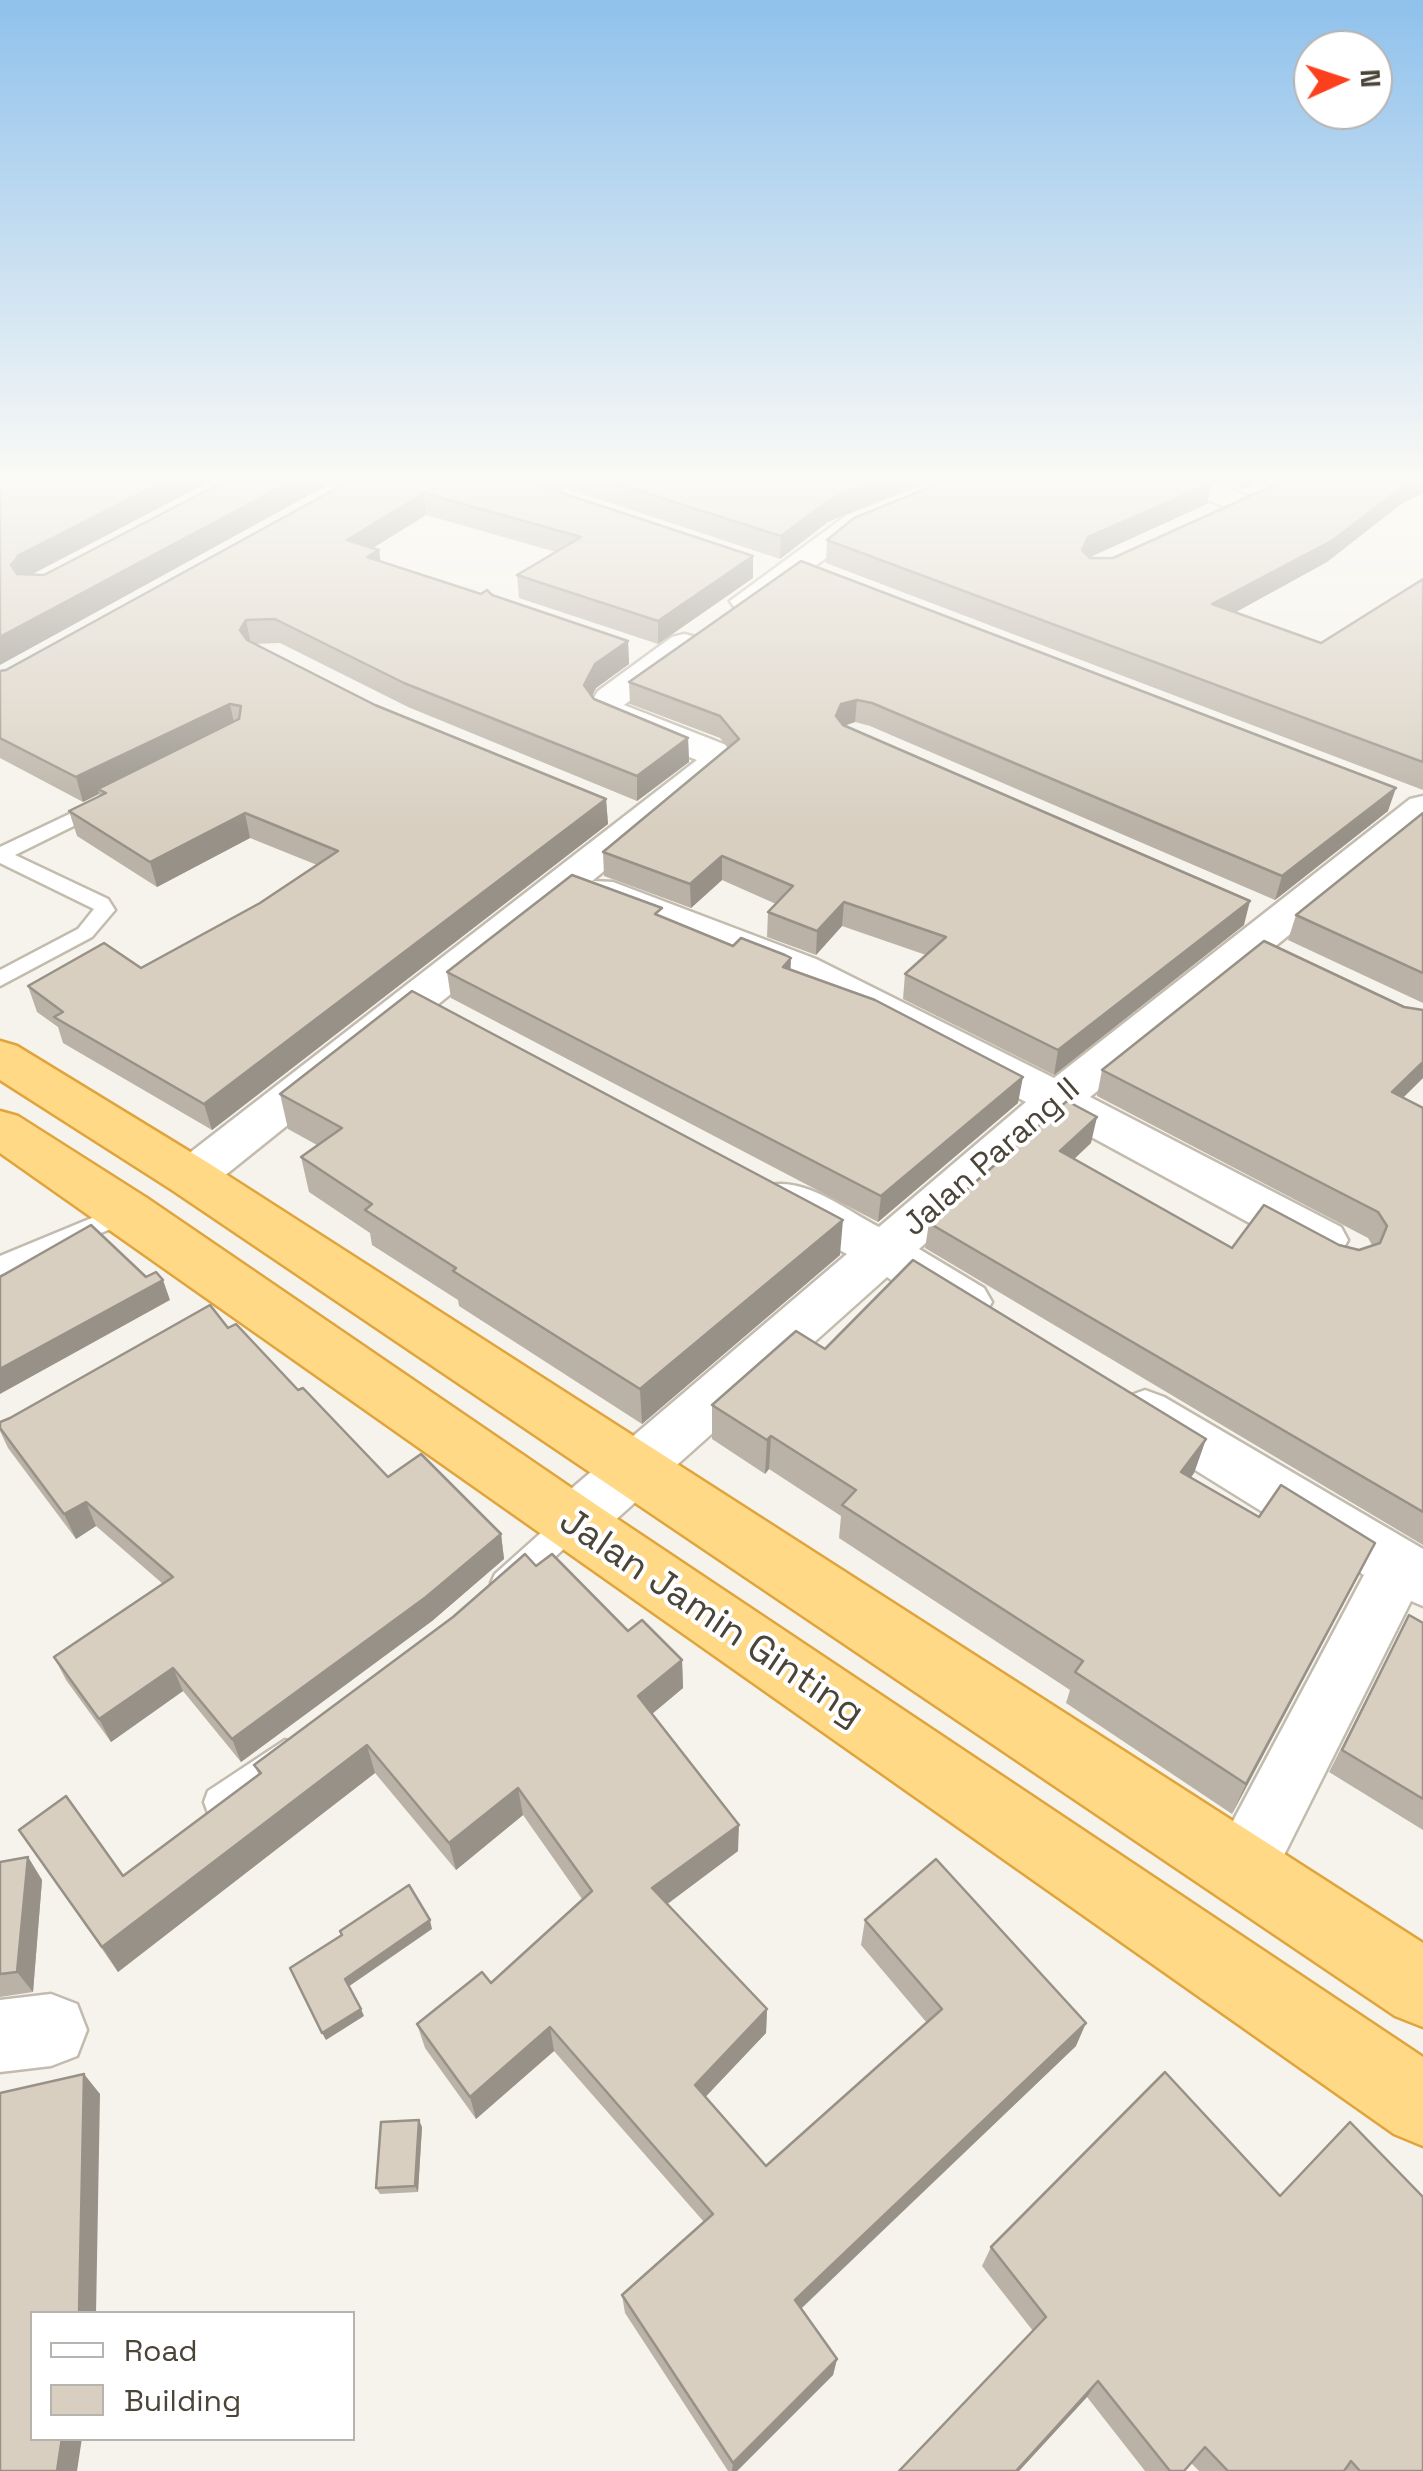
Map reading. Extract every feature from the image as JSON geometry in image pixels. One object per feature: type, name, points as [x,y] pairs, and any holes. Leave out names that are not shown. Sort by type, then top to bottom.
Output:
[{"type":"highway","points":[[0,1057],[191,1177],[1423,1988]]},
{"type":"highway","name":"Jalan Jamin Ginting","points":[[0,1128],[128,1212],[572,1523],[1423,2106]]},
{"type":"street","points":[[191,1177],[433,1011],[566,879],[717,762],[713,753],[614,716],[606,706],[644,654],[715,622],[751,597]]},
{"type":"street","name":"Jalan Parang II","points":[[572,1523],[1057,1100],[1268,934],[1410,803]]},
{"type":"street","points":[[608,806],[644,821]]},
{"type":"street","points":[[566,879],[801,968],[1348,1254]]},
{"type":"street","points":[[744,1177],[883,1251],[1000,1323]]},
{"type":"street","points":[[190,1316],[240,1289]]},
{"type":"street","points":[[1100,1384],[1411,1573],[1241,1870]]},
{"type":"lane","points":[[0,855],[116,798]]},
{"type":"lane","points":[[0,855],[100,903],[104,910],[85,933],[0,979]]},
{"type":"lane","points":[[0,952],[22,967]]},
{"type":"lane","points":[[0,1266],[128,1212]]},
{"type":"lane","points":[[480,1604],[572,1523]]},
{"type":"lane","points":[[220,1802],[314,1734]]},
{"type":"building","points":[[0,597],[74,597],[0,637]]},
{"type":"building","points":[[138,597],[499,597],[628,641],[595,664],[584,685],[594,699],[688,738],[637,776],[404,683],[275,619],[246,620],[240,630],[247,640],[375,705],[606,799],[204,1104],[54,1017],[63,1012],[28,986],[104,943],[141,968],[260,903],[338,851],[245,813],[150,862],[69,811],[106,793],[98,789],[239,719],[241,706],[230,704],[76,777],[0,738],[0,671]]},
{"type":"building","points":[[585,597],[693,597],[658,621]]},
{"type":"building","points":[[749,597],[896,597],[1396,788],[1282,876],[872,703],[857,700],[841,704],[836,716],[843,725],[1250,901],[1058,1050],[905,974],[946,937],[844,902],[817,931],[768,912],[793,886],[722,856],[690,884],[603,852],[739,739],[720,716],[629,682]]},
{"type":"building","points":[[981,597],[1225,597],[1212,604],[1321,643],[1394,597],[1423,597],[1423,762]]},
{"type":"building","points":[[1423,813],[1423,973],[1296,915]]},
{"type":"building","points":[[572,875],[662,908],[655,914],[733,946],[741,938],[785,955],[791,958],[783,967],[875,1000],[1023,1077],[881,1196],[447,972]]},
{"type":"building","points":[[1264,941],[1404,1007],[1423,1010],[1423,1062],[1392,1092],[1423,1108],[1423,1512],[929,1223],[1067,1101],[1097,1117],[1060,1151],[1232,1248],[1264,1205],[1339,1245],[1359,1250],[1380,1243],[1387,1226],[1378,1212],[1102,1070]]},
{"type":"building","points":[[412,991],[843,1220],[640,1389],[453,1271],[456,1268],[365,1210],[372,1204],[301,1157],[342,1128],[280,1094]]},
{"type":"building","points":[[91,1225],[146,1277],[156,1272],[163,1280],[0,1369],[0,1277]]},
{"type":"building","points":[[913,1260],[1206,1439],[1181,1472],[1259,1517],[1281,1485],[1375,1543],[1246,1784],[1075,1672],[1083,1661],[842,1505],[856,1490],[771,1436],[767,1440],[712,1405],[796,1331],[825,1349]]},
{"type":"building","points":[[210,1305],[228,1328],[236,1324],[298,1390],[303,1388],[388,1477],[421,1454],[501,1534],[426,1597],[232,1739],[173,1668],[99,1719],[54,1657],[173,1577],[86,1502],[64,1514],[0,1428],[0,1422]]},
{"type":"building","points":[[525,1554],[536,1566],[552,1554],[628,1631],[642,1620],[682,1660],[638,1696],[739,1825],[652,1888],[767,2009],[695,2085],[766,2166],[942,2009],[865,1920],[936,1859],[1086,2023],[795,2300],[837,2359],[733,2463],[622,2295],[713,2214],[550,2027],[470,2097],[417,2024],[482,1972],[491,1983],[592,1891],[518,1788],[449,1843],[367,1745],[102,1947],[19,1830],[66,1796],[123,1876],[261,1773],[254,1765],[453,1617]]},
{"type":"building","points":[[1409,1615],[1423,1623],[1423,1799],[1342,1750]]},
{"type":"building","points":[[28,1857],[17,1972],[0,1974],[0,1862]]},
{"type":"building","points":[[409,1885],[430,1920],[345,1979],[361,2009],[322,2033],[290,1968]]},
{"type":"building","points":[[1165,2072],[1280,2196],[1350,2122],[1423,2197],[1423,2471],[1360,2471],[1351,2461],[1344,2471],[1228,2471],[1205,2447],[1184,2471],[1170,2471],[1098,2381],[1016,2471],[899,2471],[1046,2317],[991,2247]]},
{"type":"building","points":[[84,2074],[79,2311],[30,2311],[30,2441],[62,2441],[57,2471],[0,2471],[0,2093]]},
{"type":"building","points":[[419,2120],[415,2186],[376,2188],[381,2122]]}]
